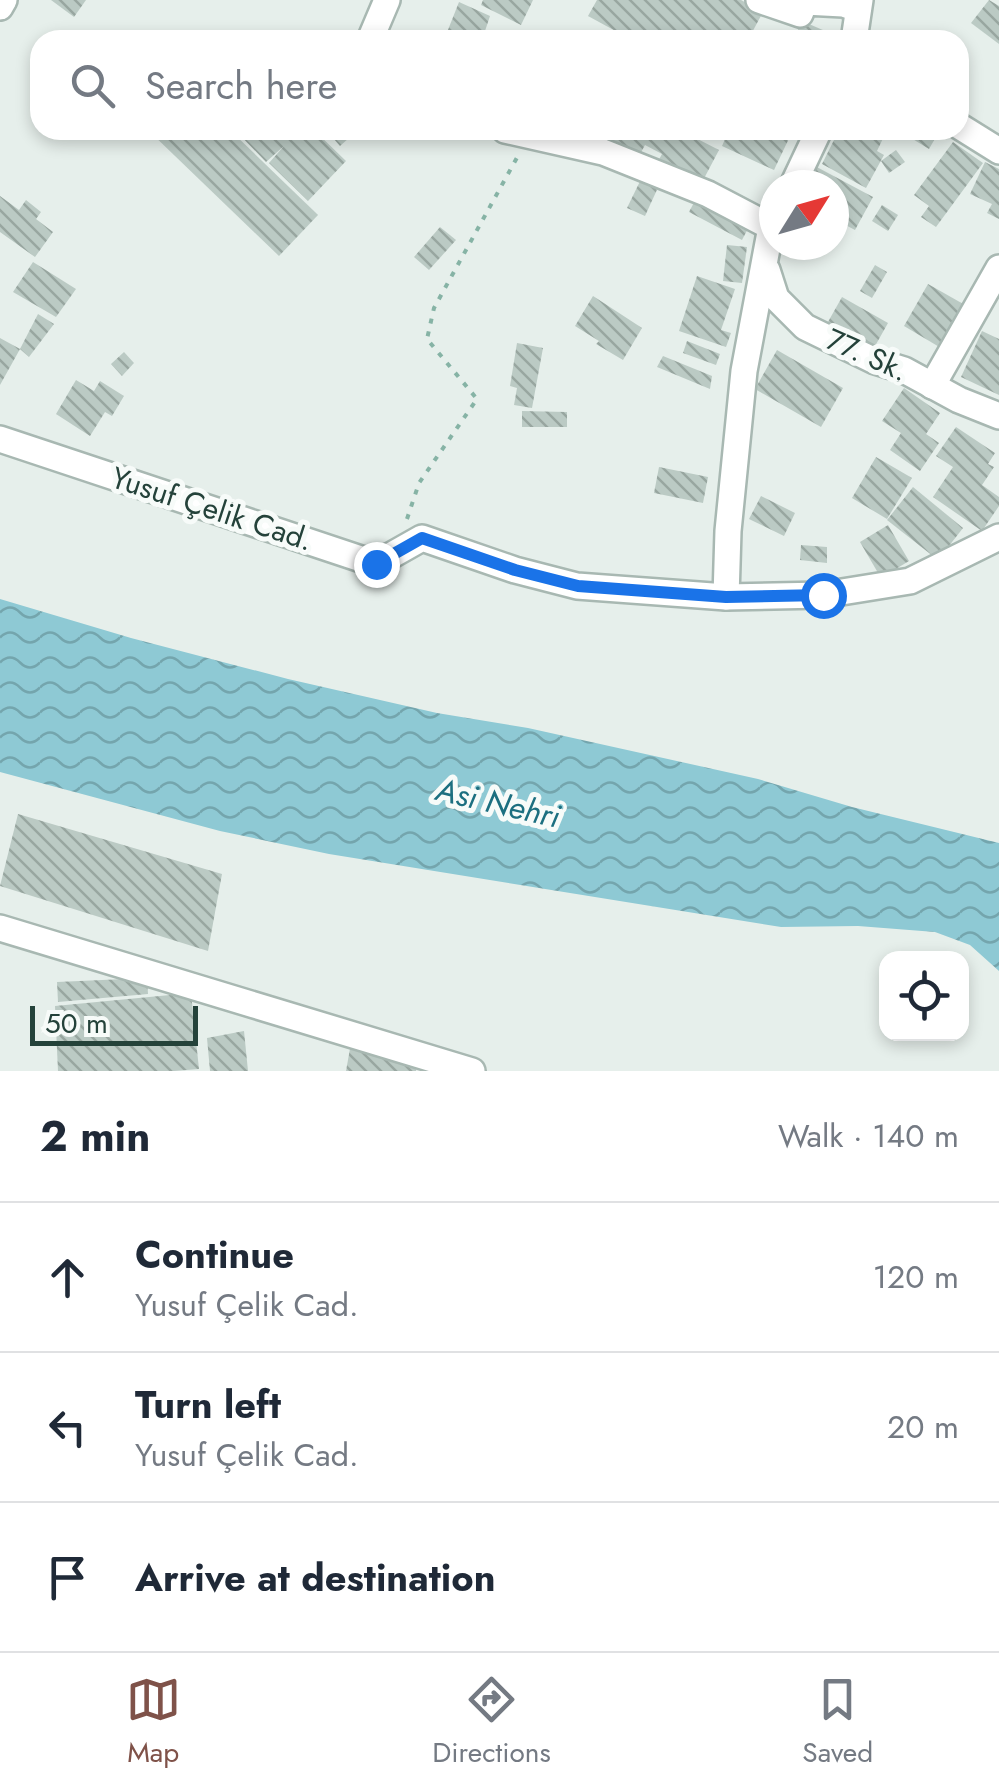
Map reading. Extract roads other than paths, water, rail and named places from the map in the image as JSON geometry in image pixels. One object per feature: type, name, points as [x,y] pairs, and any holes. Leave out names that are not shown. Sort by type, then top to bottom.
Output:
[{"type":"street","points":[[0,7],[4,0]]},
{"type":"street","points":[[374,30],[386,0]]},
{"type":"street","points":[[759,0],[800,14],[805,2],[859,4],[855,30]]},
{"type":"street","points":[[969,132],[999,151]]},
{"type":"street","points":[[554,140],[603,152],[759,218]]},
{"type":"street","points":[[799,170],[814,140]]},
{"type":"street","points":[[766,260],[744,371],[728,531],[726,597],[823,595],[910,582],[999,536]]},
{"type":"street","name":"77. Sk.","points":[[765,264],[776,298],[805,327],[999,416]]},
{"type":"street","points":[[932,386],[999,268]]},
{"type":"street","name":"Yusuf Çelik Cad.","points":[[0,439],[376,564],[422,538],[515,570],[578,586],[726,597]]},
{"type":"street","points":[[0,928],[472,1071]]},
{"type":"water","name":"Asi Nehri","points":[[0,599],[288,679],[758,779],[999,843],[999,971],[970,945],[935,932],[858,926],[781,927],[329,854],[220,831],[0,772]]}]
